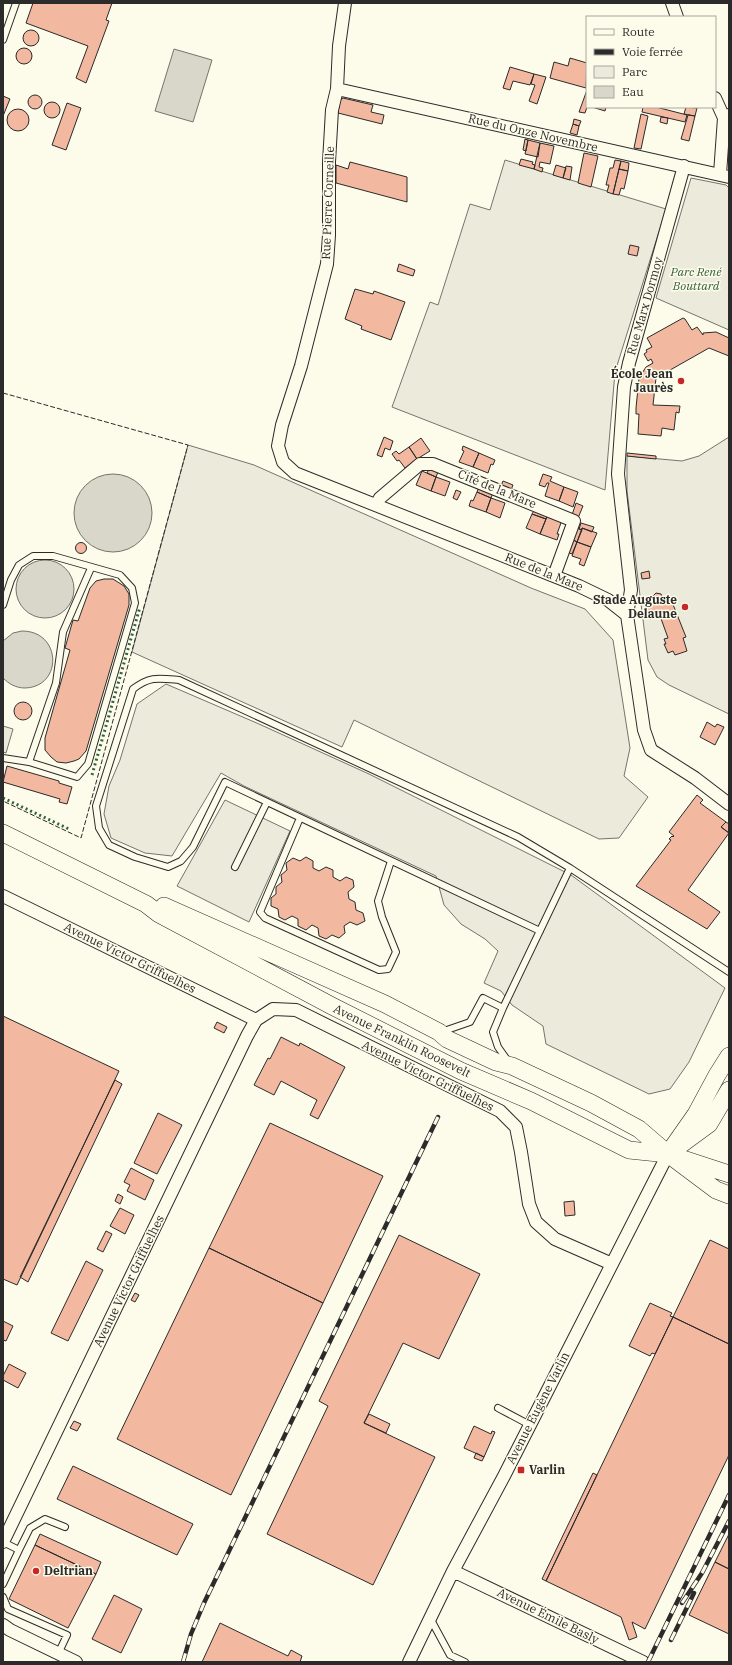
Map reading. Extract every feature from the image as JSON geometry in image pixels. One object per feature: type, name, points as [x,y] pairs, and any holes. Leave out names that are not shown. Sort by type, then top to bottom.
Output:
[{"type":"main road","name":"Avenue Franklin Roosevelt","points":[[3,833],[146,904],[159,914],[304,992],[461,1071],[531,1101],[629,1150],[668,1154],[729,1174]]},
{"type":"main road","name":"Avenue Franklin Roosevelt","points":[[146,904],[163,905],[240,939],[384,1004],[439,1032],[447,1039],[496,1062],[512,1066],[591,1103],[638,1129],[668,1154],[716,1190],[729,1195]]},
{"type":"main road","points":[[668,1154],[696,1114],[729,1056]]},
{"type":"main road","points":[[668,1154],[709,1124],[729,1090]]},
{"type":"street","name":"Rue Pierre Corneille","points":[[278,446],[282,425],[301,366],[326,264],[329,235],[329,162],[332,110],[337,89],[339,46],[345,3]]},
{"type":"street","points":[[672,3],[677,16]]},
{"type":"street","name":"Rue du Onze Novembre","points":[[337,89],[725,176]]},
{"type":"street","points":[[716,100],[727,117],[725,176]]},
{"type":"street","name":"Rue Marx Dormoy","points":[[628,615],[631,590],[618,474],[624,388],[629,363],[684,166]]},
{"type":"street","name":"Rue de la Mare","points":[[278,446],[282,462],[295,472],[554,576],[608,600],[628,615]]},
{"type":"street","name":"Cité de la Mare","points":[[376,505],[380,498],[420,464],[433,464],[440,466],[574,521],[554,576]]},
{"type":"street","points":[[628,615],[644,730],[651,750],[695,778],[729,804]]},
{"type":"street","name":"Avenue Victor Griffuelhes","points":[[3,896],[256,1020]]},
{"type":"street","name":"Avenue Victor Griffuelhes","points":[[3,1542],[247,1036],[256,1020],[273,1009],[296,1010],[500,1111],[516,1127],[522,1152],[529,1204],[536,1222],[555,1239],[612,1264]]},
{"type":"street","name":"Avenue Eugène Varlin","points":[[409,1662],[453,1571],[530,1425],[668,1154]]},
{"type":"street","name":"Avenue Émile Basly","points":[[453,1571],[643,1662]]},
{"type":"street","points":[[3,1625],[10,1630],[76,1662]]},
{"type":"lane","points":[[3,40],[16,3]]},
{"type":"lane","points":[[3,605],[10,580],[16,570],[20,565],[33,556],[53,556],[120,575],[132,588],[135,603],[88,764],[77,777],[29,762],[3,758]]},
{"type":"lane","points":[[29,762],[56,683],[63,632],[91,568]]},
{"type":"lane","points":[[540,931],[225,782],[193,847],[181,861],[168,867],[135,857],[109,846],[99,828],[96,806],[133,689],[144,680],[160,678],[179,680],[518,837],[570,868],[729,972]]},
{"type":"lane","points":[[235,867],[268,802]]},
{"type":"lane","points":[[300,818],[260,912],[265,918],[379,970],[388,968],[396,952],[382,917],[378,901],[391,861]]},
{"type":"lane","points":[[512,1066],[498,1047],[493,1032],[570,868]]},
{"type":"lane","points":[[439,1032],[470,1022],[483,998],[503,1008]]},
{"type":"lane","points":[[498,1408],[530,1425]]},
{"type":"lane","points":[[3,1584],[30,1528],[45,1519],[65,1527]]},
{"type":"lane","points":[[3,1542],[19,1550]]},
{"type":"lane","points":[[3,1597],[8,1609],[67,1636],[58,1654]]},
{"type":"lane","points":[[430,1618],[450,1655],[465,1662]]},
{"type":"green space","points":[[505,160],[666,209],[615,372],[605,490],[392,407],[430,302],[438,305],[470,204],[490,210]]},
{"type":"green space","name":"Parc René Bouttard","points":[[691,178],[726,185],[729,188],[729,330],[656,298]]},
{"type":"green space","name":"Stade Auguste Delaune","points":[[729,437],[729,714],[669,685],[657,677],[648,660],[627,491],[627,456],[682,461],[699,456]]},
{"type":"green space","points":[[188,445],[254,465],[531,588],[585,609],[613,640],[630,748],[624,776],[648,797],[619,838],[599,839],[354,720],[342,747],[132,652]]},
{"type":"shaded area","points":[[166,684],[369,774],[571,875],[725,988],[689,1062],[670,1089],[649,1094],[546,1044],[543,1026],[512,1005],[501,991],[484,983],[498,951],[485,939],[461,924],[444,905],[436,876],[244,786],[221,773],[172,856],[145,853],[111,838],[104,814],[109,786],[120,760],[137,704]]},
{"type":"shaded area","points":[[3,726],[13,729],[6,753],[3,752]]},
{"type":"shaded area","points":[[225,800],[290,831],[249,922],[177,886]]},
{"type":"water","points":[[174,49],[212,60],[193,122],[155,111]]},
{"type":"water","points":[[105,474],[121,474],[135,480],[146,491],[152,505],[152,521],[146,535],[135,546],[121,552],[105,552],[91,546],[80,535],[74,521],[74,505],[80,491],[91,480]]},
{"type":"water","points":[[39,560],[51,560],[66,568],[74,583],[74,595],[66,610],[51,618],[39,618],[24,610],[16,595],[16,583],[24,568]]},
{"type":"water","points":[[22,631],[35,633],[45,640],[51,649],[53,659],[51,670],[46,679],[37,685],[25,688],[13,685],[3,678],[3,641],[13,633]]},
{"type":"building","points":[[33,3],[112,3],[106,20],[109,21],[86,83],[76,78],[88,46],[26,23]]},
{"type":"building","points":[[31,30],[38,35],[39,38],[34,45],[31,46],[24,41],[23,38],[28,31]]},
{"type":"building","points":[[24,48],[31,53],[32,56],[27,63],[24,64],[17,59],[16,56],[21,49]]},
{"type":"building","points":[[570,58],[586,63],[586,88],[550,78],[554,62],[568,66]]},
{"type":"building","points":[[510,67],[534,74],[530,85],[513,81],[510,90],[503,88]]},
{"type":"building","points":[[534,74],[546,77],[537,104],[529,101],[535,85],[531,84]]},
{"type":"building","points":[[586,93],[587,108],[585,113],[579,112]]},
{"type":"building","points":[[32,95],[38,95],[42,99],[42,105],[38,109],[32,109],[28,105],[28,99]]},
{"type":"building","points":[[3,96],[10,99],[3,116]]},
{"type":"building","points":[[343,98],[373,105],[371,112],[384,115],[382,124],[338,113],[340,100]]},
{"type":"building","points":[[52,102],[59,107],[60,110],[55,117],[52,118],[45,113],[44,110],[49,103]]},
{"type":"building","points":[[67,103],[81,108],[66,150],[52,145]]},
{"type":"building","points":[[595,108],[606,108],[605,111]]},
{"type":"building","points":[[643,108],[660,108],[687,115],[685,122],[642,112]]},
{"type":"building","points":[[686,108],[697,108],[695,116],[684,114]]},
{"type":"building","points":[[18,109],[26,112],[29,120],[26,128],[18,131],[10,128],[7,120],[10,112]]},
{"type":"building","points":[[641,114],[648,116],[641,149],[634,148]]},
{"type":"building","points":[[688,115],[695,116],[689,141],[681,139]]},
{"type":"building","points":[[661,117],[668,118],[667,124],[660,122]]},
{"type":"building","points":[[574,119],[581,121],[579,126],[573,124]]},
{"type":"building","points":[[573,124],[579,126],[577,135],[570,133]]},
{"type":"building","points":[[525,139],[528,140],[526,151],[523,150]]},
{"type":"building","points":[[528,140],[540,143],[538,157],[525,154]]},
{"type":"building","points":[[540,143],[554,146],[550,164],[540,162],[539,167],[543,168],[542,172],[534,169]]},
{"type":"building","points":[[584,153],[598,156],[591,187],[578,183]]},
{"type":"building","points":[[521,159],[533,162],[532,164],[535,165],[534,169],[519,165]]},
{"type":"building","points":[[615,160],[621,161],[613,194],[607,192],[609,185],[606,185],[610,168],[613,168]]},
{"type":"building","points":[[621,161],[629,163],[628,171],[619,169]]},
{"type":"building","points":[[350,162],[407,177],[407,202],[336,183],[336,165],[348,169]]},
{"type":"building","points":[[556,165],[566,168],[563,178],[553,175]]},
{"type":"building","points":[[566,166],[572,167],[570,180],[563,178]]},
{"type":"building","points":[[619,169],[628,171],[624,189],[621,188],[619,195],[613,194]]},
{"type":"building","points":[[630,245],[639,247],[637,256],[628,254]]},
{"type":"building","points":[[399,264],[415,270],[413,276],[397,271]]},
{"type":"building","points":[[355,289],[373,294],[374,291],[405,302],[391,340],[361,329],[362,326],[345,319]]},
{"type":"building","points":[[683,318],[692,330],[697,327],[703,335],[703,333],[716,332],[729,338],[729,356],[709,348],[656,378],[653,405],[680,406],[679,413],[676,412],[674,430],[662,428],[661,436],[638,434],[639,414],[636,414],[636,408],[639,378],[646,367],[653,363],[651,359],[648,361],[644,354],[647,352],[646,350],[652,347],[647,338]]},
{"type":"building","points":[[384,437],[393,441],[390,450],[385,448],[382,457],[377,455]]},
{"type":"building","points":[[421,438],[430,451],[417,459],[409,447]]},
{"type":"building","points":[[463,446],[479,453],[473,467],[459,462],[464,451],[462,450]]},
{"type":"building","points":[[409,447],[417,459],[405,468],[392,454],[396,451],[399,454]]},
{"type":"building","points":[[479,453],[495,460],[493,465],[491,464],[488,473],[473,467]]},
{"type":"building","points":[[627,453],[656,456],[656,459],[627,456]]},
{"type":"building","points":[[429,469],[438,472],[436,477],[427,473]]},
{"type":"building","points":[[422,471],[436,477],[431,491],[416,485]]},
{"type":"building","points":[[543,474],[552,477],[550,481],[564,487],[559,501],[545,496],[549,483],[547,483],[545,487],[539,485]]},
{"type":"building","points":[[436,477],[450,482],[445,496],[431,491]]},
{"type":"building","points":[[503,481],[513,485],[511,490],[501,486]]},
{"type":"building","points":[[479,487],[493,493],[491,498],[477,492]]},
{"type":"building","points":[[564,487],[578,492],[573,507],[559,501]]},
{"type":"building","points":[[456,490],[461,492],[457,500],[453,498]]},
{"type":"building","points":[[477,492],[491,498],[486,512],[469,506],[471,500],[473,501]]},
{"type":"building","points":[[491,498],[505,503],[500,518],[486,512]]},
{"type":"building","points":[[576,503],[583,506],[578,518],[572,515]]},
{"type":"building","points":[[535,509],[548,514],[546,519],[532,514]]},
{"type":"building","points":[[532,514],[546,519],[540,534],[526,528]]},
{"type":"building","points":[[548,514],[562,520],[557,534],[559,534],[557,540],[540,534]]},
{"type":"building","points":[[581,523],[594,527],[592,532],[582,528],[582,530],[579,529]]},
{"type":"building","points":[[577,528],[582,530],[577,542],[573,540]]},
{"type":"building","points":[[582,528],[597,533],[591,547],[577,542]]},
{"type":"building","points":[[572,539],[577,542],[572,554],[567,552]]},
{"type":"building","points":[[81,542],[85,544],[87,548],[85,552],[81,554],[77,552],[75,548],[77,544]]},
{"type":"building","points":[[577,542],[591,547],[584,566],[579,564],[581,559],[572,556]]},
{"type":"building","points":[[649,571],[650,578],[642,579],[641,573]]},
{"type":"building","points":[[113,579],[124,586],[129,594],[129,605],[86,751],[79,759],[74,761],[66,763],[57,762],[45,750],[45,738],[70,650],[65,648],[73,620],[78,621],[90,588],[96,581]]},
{"type":"building","points":[[656,593],[661,594],[663,598],[669,597],[672,602],[686,637],[683,638],[687,651],[675,655],[673,651],[668,653],[664,644],[666,644],[664,639],[668,638],[659,613],[656,617],[650,619],[645,605],[654,601],[653,596]]},
{"type":"building","points":[[23,702],[29,705],[32,711],[29,717],[23,720],[17,717],[14,711],[17,705]]},
{"type":"building","points":[[707,722],[715,727],[717,724],[724,727],[715,745],[700,737]]},
{"type":"building","points":[[7,766],[59,781],[59,783],[72,787],[67,804],[59,802],[60,799],[3,782]]},
{"type":"building","points":[[697,795],[703,800],[700,803],[726,822],[721,827],[729,833],[688,890],[720,912],[707,929],[636,886],[671,840],[669,839],[674,836],[669,832]]},
{"type":"building","points":[[726,822],[729,824],[729,833],[721,827]]},
{"type":"building","points":[[306,857],[313,861],[313,868],[319,871],[326,867],[333,870],[333,877],[340,881],[346,877],[353,880],[354,887],[348,892],[349,899],[355,902],[356,910],[363,913],[365,921],[357,925],[350,922],[344,926],[345,933],[339,938],[332,935],[326,939],[319,936],[318,928],[312,925],[306,930],[298,926],[298,919],[292,916],[285,920],[279,917],[278,909],[271,906],[271,898],[276,894],[276,887],[282,882],[281,875],[287,870],[286,863],[293,858],[300,861]]},
{"type":"building","points":[[3,1016],[119,1071],[17,1285],[3,1279]]},
{"type":"building","points":[[217,1022],[227,1027],[224,1033],[214,1028]]},
{"type":"building","points":[[281,1037],[299,1046],[300,1043],[345,1067],[318,1119],[310,1115],[317,1100],[281,1081],[274,1095],[254,1085]]},
{"type":"building","points":[[115,1080],[122,1084],[28,1282],[20,1277]]},
{"type":"building","points":[[158,1113],[182,1125],[157,1174],[134,1163]]},
{"type":"building","points":[[270,1123],[383,1176],[323,1303],[209,1248]]},
{"type":"building","points":[[131,1168],[154,1180],[145,1200],[127,1191],[130,1185],[124,1182]]},
{"type":"building","points":[[118,1194],[123,1197],[120,1204],[115,1201]]},
{"type":"building","points":[[574,1201],[575,1215],[565,1216],[564,1202]]},
{"type":"building","points":[[120,1208],[134,1215],[125,1234],[110,1226]]},
{"type":"building","points":[[106,1231],[112,1234],[103,1252],[97,1249]]},
{"type":"building","points":[[399,1235],[480,1274],[439,1359],[403,1343],[364,1423],[435,1457],[373,1585],[267,1534],[328,1406],[319,1401]]},
{"type":"building","points":[[710,1240],[729,1249],[729,1344],[673,1317]]},
{"type":"building","points":[[209,1248],[323,1303],[231,1495],[117,1439]]},
{"type":"building","points":[[86,1261],[103,1270],[68,1341],[51,1333]]},
{"type":"building","points":[[135,1293],[139,1295],[135,1302],[131,1300]]},
{"type":"building","points":[[650,1303],[672,1313],[670,1316],[673,1317],[655,1354],[652,1353],[650,1356],[629,1346]]},
{"type":"building","points":[[673,1317],[729,1344],[729,1455],[645,1629],[632,1622],[637,1637],[629,1640],[621,1617],[546,1581]]},
{"type":"building","points":[[3,1321],[13,1326],[6,1341],[3,1340]]},
{"type":"building","points":[[9,1364],[26,1373],[18,1388],[3,1380],[3,1376]]},
{"type":"building","points":[[369,1414],[390,1424],[386,1433],[364,1423]]},
{"type":"building","points":[[74,1421],[81,1424],[77,1431],[70,1428]]},
{"type":"building","points":[[474,1426],[491,1434],[492,1431],[495,1432],[484,1457],[464,1448]]},
{"type":"building","points":[[476,1453],[484,1457],[482,1461],[474,1458]]},
{"type":"building","points":[[73,1466],[193,1524],[177,1555],[57,1499]]},
{"type":"building","points":[[593,1473],[597,1475],[546,1581],[542,1579]]},
{"type":"building","points":[[40,1534],[101,1562],[96,1574],[35,1545]]},
{"type":"building","points":[[729,1534],[729,1569],[715,1562]]},
{"type":"building","points":[[35,1545],[96,1574],[68,1628],[9,1599]]},
{"type":"building","points":[[715,1562],[729,1569],[729,1634],[689,1615]]},
{"type":"building","points":[[114,1595],[142,1609],[121,1653],[92,1639]]},
{"type":"building","points":[[220,1623],[288,1656],[291,1650],[302,1656],[300,1662],[202,1662]]},
{"type":"railway","points":[[183,1662],[191,1634],[204,1603],[438,1117]]},
{"type":"railway","points":[[648,1662],[729,1495]]},
{"type":"railway","points":[[682,1603],[702,1573],[729,1521]]},
{"type":"railway","points":[[671,1640],[694,1593]]},
{"type":"hedge","points":[[92,775],[140,607]]},
{"type":"hedge","points":[[3,798],[69,829]]},
{"type":"fence","points":[[3,393],[188,445],[81,838],[3,801]]},
{"type":"place","name":"École Jean Jaurès","points":[[681,381]]},
{"type":"place","name":"Stade Auguste Delaune","points":[[685,607]]},
{"type":"place","name":"Varlin","points":[[521,1470]]},
{"type":"place","name":"Deltrian","points":[[36,1571]]}]
